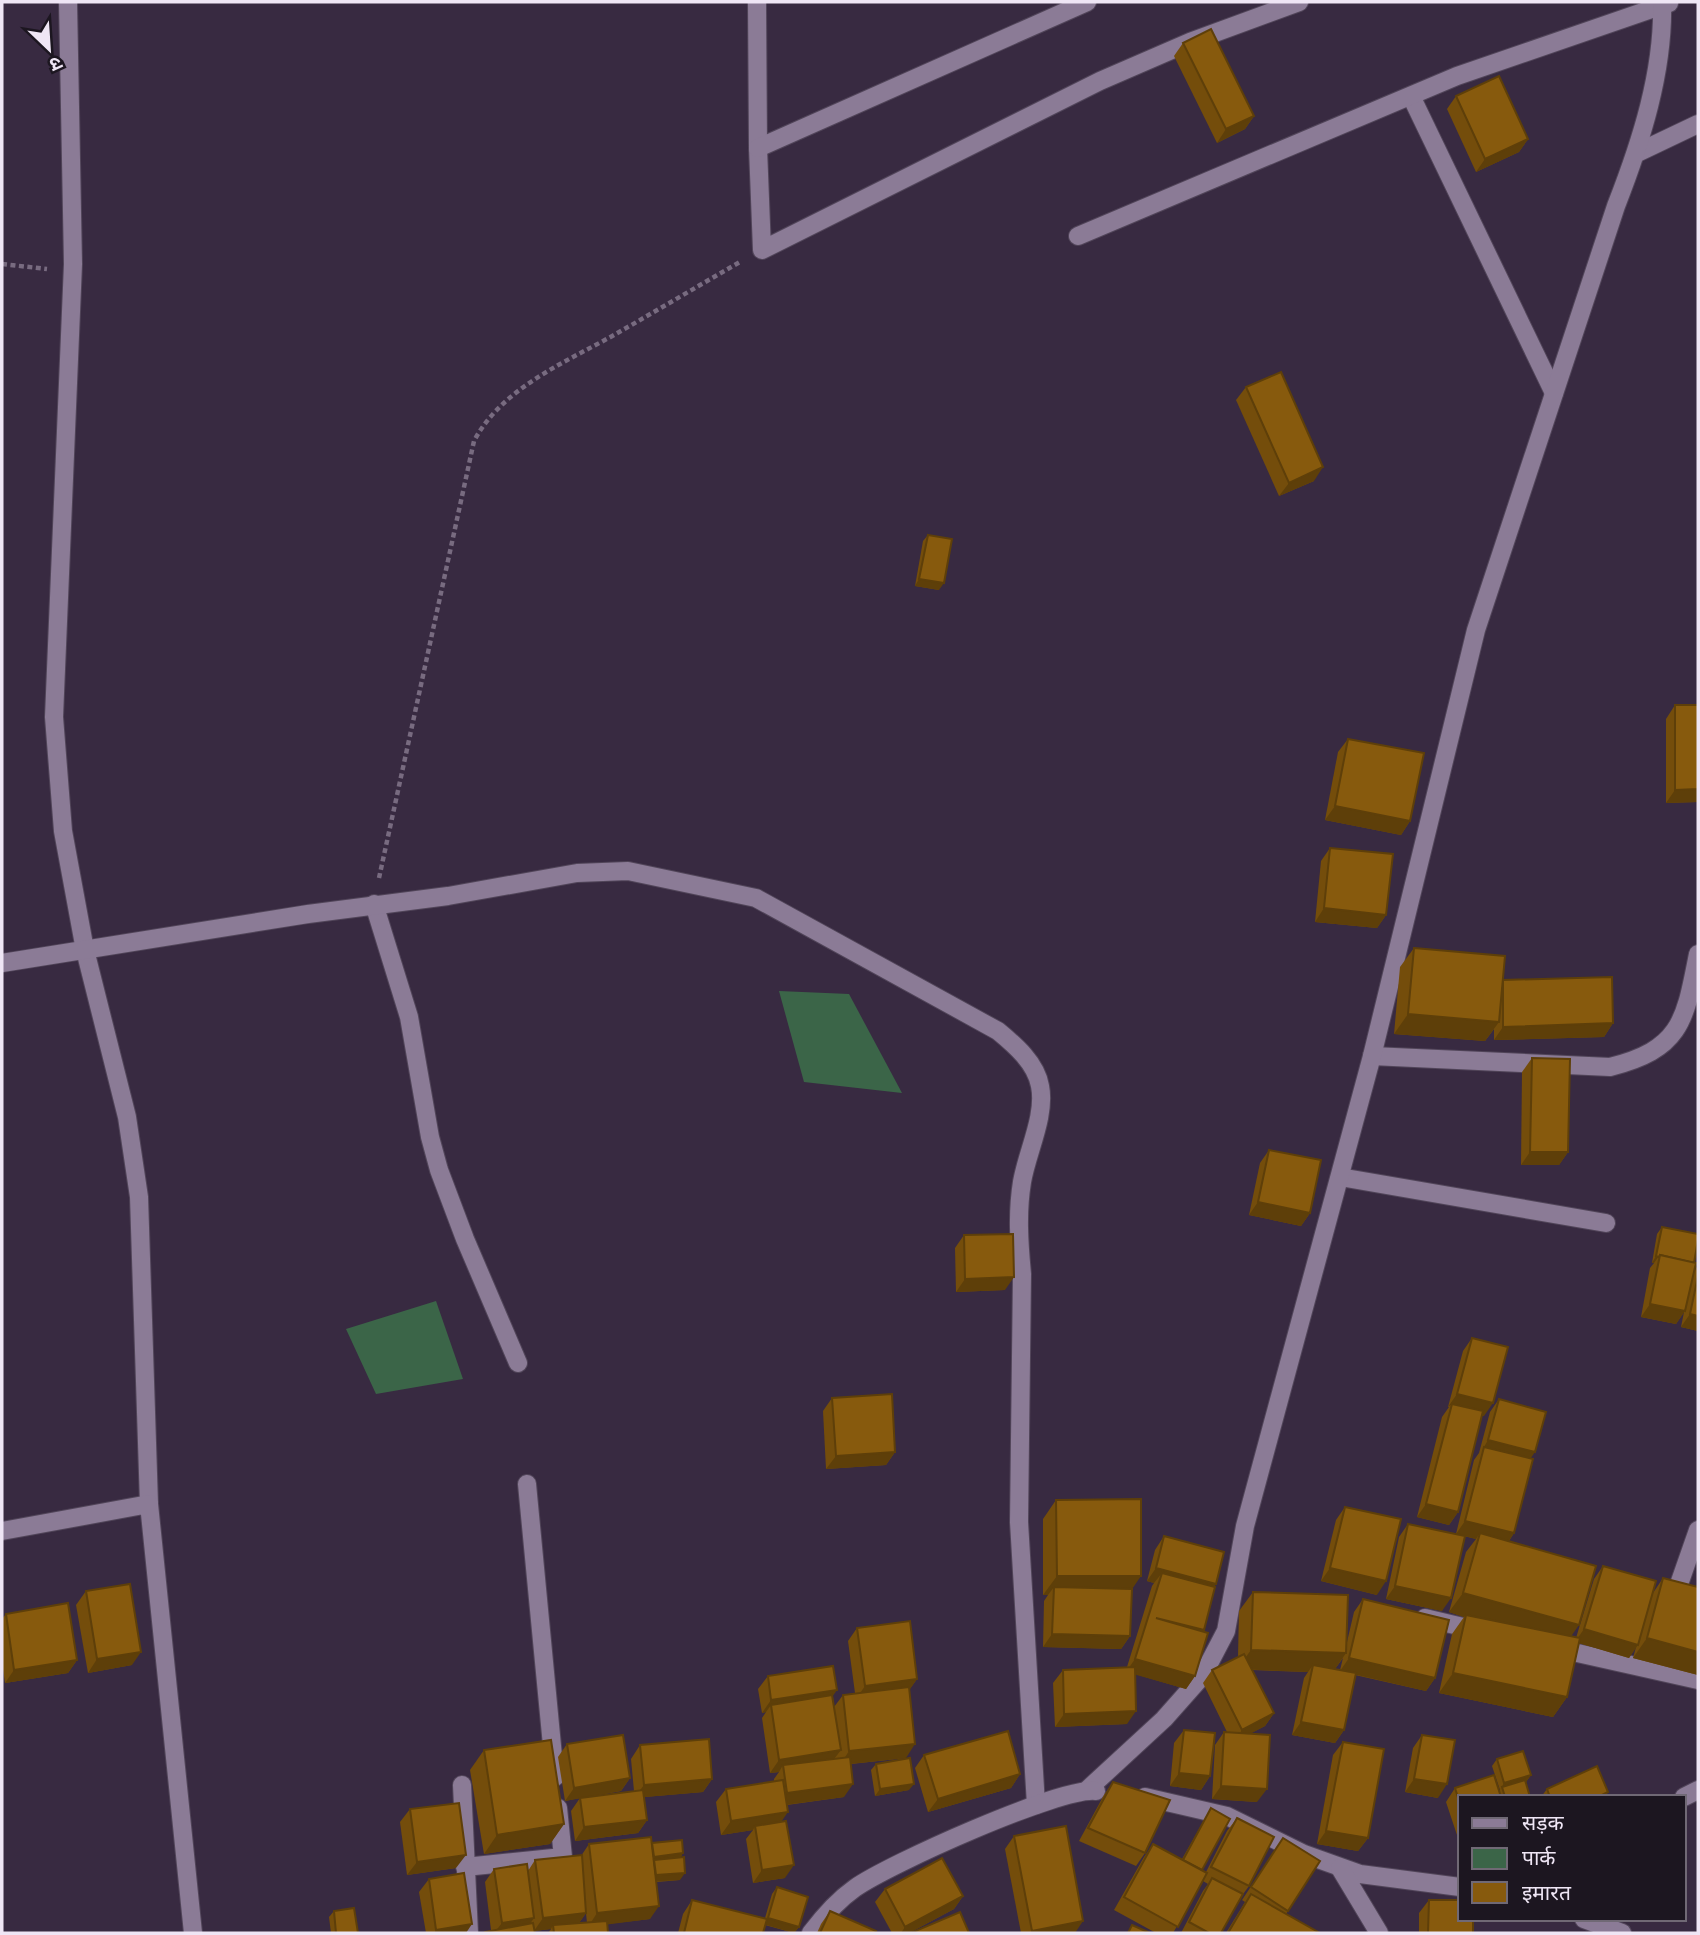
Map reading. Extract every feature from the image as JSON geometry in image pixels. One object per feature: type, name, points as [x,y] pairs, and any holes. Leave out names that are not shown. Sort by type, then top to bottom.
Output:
[{"type":"street","points":[[68,2],[72,271],[54,717],[63,831],[85,950],[127,1117],[139,1197],[149,1504],[193,1933]]},
{"type":"street","points":[[757,2],[762,250],[1100,81],[1190,41],[1299,2]]},
{"type":"street","points":[[758,148],[1087,2]]},
{"type":"street","points":[[1078,236],[1457,76],[1666,3],[1653,84],[1637,153],[1616,206],[1476,630],[1372,1056],[1245,1526],[1221,1645],[1203,1675],[1164,1719],[1087,1790]]},
{"type":"street","points":[[1411,96],[1554,393]]},
{"type":"street","points":[[1637,153],[1698,124]]},
{"type":"street","points":[[2,963],[374,904],[448,896],[577,873],[628,871],[756,898],[998,1031],[1027,1059],[1040,1087],[1040,1108],[1023,1179],[1019,1213],[1022,1273],[1019,1522],[1036,1805]]},
{"type":"street","points":[[374,904],[410,1017],[430,1137],[439,1170],[465,1240],[518,1363]]},
{"type":"street","points":[[1372,1056],[1610,1067],[1636,1060],[1668,1042],[1681,1021],[1695,982],[1698,954]]},
{"type":"street","points":[[1340,1177],[1606,1223]]},
{"type":"street","points":[[465,1867],[563,1857],[527,1484]]},
{"type":"street","points":[[2,1531],[149,1504]]},
{"type":"street","points":[[1698,1530],[1677,1590],[1684,1598],[1698,1600]]},
{"type":"street","points":[[1401,1613],[1496,1634]]},
{"type":"street","points":[[1536,1643],[1698,1680]]},
{"type":"street","points":[[462,1785],[469,1933]]},
{"type":"street","points":[[811,1933],[856,1887],[959,1836],[1036,1805],[1087,1790],[1116,1793],[1227,1816],[1340,1868],[1360,1874],[1458,1887]]},
{"type":"street","points":[[1340,1868],[1379,1933]]},
{"type":"street","points":[[1589,1921],[1622,1933]]},
{"type":"path","points":[[374,904],[474,441],[480,429],[489,416],[538,378],[762,250]]},
{"type":"path","points":[[2,264],[72,271]]},
{"type":"green space","points":[[779,991],[849,994],[902,1093],[804,1082]]},
{"type":"green space","points":[[436,1301],[463,1379],[376,1394],[346,1329]]},
{"type":"building","points":[[1211,29],[1254,116],[1226,129],[1183,43]]},
{"type":"building","points":[[1499,76],[1528,139],[1485,159],[1456,96]]},
{"type":"building","points":[[1281,372],[1323,467],[1289,483],[1246,387]]},
{"type":"building","points":[[928,535],[952,539],[944,583],[919,579]]},
{"type":"building","points":[[1675,705],[1698,705],[1698,789],[1675,790]]},
{"type":"building","points":[[1348,739],[1424,753],[1410,821],[1335,806]]},
{"type":"building","points":[[1330,848],[1393,854],[1386,915],[1324,908]]},
{"type":"building","points":[[1414,948],[1505,956],[1499,1022],[1408,1014]]},
{"type":"building","points":[[1612,977],[1613,1023],[1503,1027],[1503,980]]},
{"type":"building","points":[[1532,1058],[1570,1059],[1568,1152],[1530,1152]]},
{"type":"building","points":[[1269,1150],[1321,1160],[1310,1213],[1258,1202]]},
{"type":"building","points":[[1662,1227],[1698,1234],[1694,1263],[1656,1256]]},
{"type":"building","points":[[1013,1234],[1014,1277],[965,1279],[964,1235]]},
{"type":"building","points":[[1660,1255],[1696,1263],[1685,1311],[1650,1304]]},
{"type":"building","points":[[1698,1276],[1698,1316],[1690,1314]]},
{"type":"building","points":[[1472,1338],[1508,1347],[1493,1403],[1457,1394]]},
{"type":"building","points":[[892,1394],[895,1452],[836,1456],[832,1398]]},
{"type":"building","points":[[1499,1399],[1546,1412],[1535,1452],[1488,1440]]},
{"type":"building","points":[[1452,1404],[1483,1411],[1458,1512],[1426,1504]]},
{"type":"building","points":[[1484,1447],[1533,1459],[1514,1533],[1465,1521]]},
{"type":"building","points":[[1141,1499],[1141,1576],[1057,1576],[1056,1500]]},
{"type":"building","points":[[1345,1507],[1401,1519],[1386,1581],[1330,1568]]},
{"type":"building","points":[[1408,1524],[1465,1536],[1451,1598],[1395,1586]]},
{"type":"building","points":[[1480,1533],[1596,1566],[1579,1625],[1463,1593]]},
{"type":"building","points":[[1164,1536],[1224,1552],[1216,1584],[1156,1568]]},
{"type":"building","points":[[1603,1566],[1656,1581],[1638,1645],[1584,1629]]},
{"type":"building","points":[[1162,1573],[1215,1587],[1204,1630],[1156,1618],[1208,1633],[1195,1676],[1135,1659]]},
{"type":"building","points":[[1663,1578],[1698,1587],[1698,1652],[1647,1638]]},
{"type":"building","points":[[130,1584],[141,1652],[97,1659],[86,1591]]},
{"type":"building","points":[[1054,1587],[1132,1589],[1130,1636],[1052,1634]]},
{"type":"building","points":[[1253,1592],[1348,1595],[1346,1653],[1251,1650]]},
{"type":"building","points":[[1363,1599],[1449,1620],[1435,1678],[1349,1658]]},
{"type":"building","points":[[68,1603],[77,1660],[14,1670],[6,1614]]},
{"type":"building","points":[[1466,1615],[1580,1638],[1567,1697],[1453,1673]]},
{"type":"building","points":[[910,1621],[917,1679],[865,1686],[857,1628]]},
{"type":"building","points":[[1244,1654],[1274,1713],[1242,1730],[1212,1670]]},
{"type":"building","points":[[1313,1665],[1356,1673],[1344,1730],[1301,1722]]},
{"type":"building","points":[[833,1666],[837,1690],[771,1700],[768,1676]]},
{"type":"building","points":[[1135,1667],[1136,1711],[1064,1714],[1063,1670]]},
{"type":"building","points":[[909,1687],[915,1744],[849,1751],[843,1695]]},
{"type":"building","points":[[832,1695],[841,1750],[779,1760],[771,1705]]},
{"type":"building","points":[[1184,1730],[1215,1733],[1210,1776],[1179,1773]]},
{"type":"building","points":[[1008,1731],[1020,1774],[938,1799],[924,1755]]},
{"type":"building","points":[[1224,1732],[1270,1735],[1267,1789],[1221,1786]]},
{"type":"building","points":[[623,1735],[630,1778],[574,1788],[567,1744]]},
{"type":"building","points":[[1422,1735],[1455,1740],[1447,1784],[1414,1779]]},
{"type":"building","points":[[709,1739],[712,1779],[644,1785],[640,1745]]},
{"type":"building","points":[[551,1740],[564,1824],[497,1835],[484,1750]]},
{"type":"building","points":[[1343,1742],[1384,1749],[1368,1838],[1326,1831]]},
{"type":"building","points":[[1523,1751],[1531,1775],[1504,1783],[1497,1759]]},
{"type":"building","points":[[850,1757],[853,1784],[787,1793],[783,1765]]},
{"type":"building","points":[[910,1758],[914,1784],[880,1789],[876,1764]]},
{"type":"building","points":[[1597,1766],[1608,1792],[1602,1795],[1549,1795],[1547,1789]]},
{"type":"building","points":[[1494,1775],[1500,1795],[1458,1795],[1458,1798],[1455,1788]]},
{"type":"building","points":[[783,1780],[788,1812],[731,1821],[726,1789]]},
{"type":"building","points":[[1525,1780],[1529,1795],[1504,1795],[1502,1787]]},
{"type":"building","points":[[1113,1782],[1170,1800],[1145,1853],[1088,1828]]},
{"type":"building","points":[[643,1790],[647,1820],[584,1827],[580,1798]]},
{"type":"building","points":[[459,1803],[466,1855],[417,1862],[410,1809]]},
{"type":"building","points":[[1211,1808],[1230,1819],[1202,1870],[1183,1860]]},
{"type":"building","points":[[1237,1818],[1274,1837],[1249,1886],[1211,1867]]},
{"type":"building","points":[[786,1821],[794,1865],[762,1870],[755,1826]]},
{"type":"building","points":[[1066,1826],[1083,1921],[1032,1931],[1014,1836]]},
{"type":"building","points":[[651,1837],[659,1906],[597,1913],[589,1844]]},
{"type":"building","points":[[1283,1838],[1320,1861],[1288,1911],[1251,1887]]},
{"type":"building","points":[[682,1840],[683,1853],[654,1857],[652,1843]]},
{"type":"building","points":[[1153,1844],[1207,1873],[1178,1927],[1124,1897]]},
{"type":"building","points":[[582,1855],[586,1913],[543,1918],[535,1860]]},
{"type":"building","points":[[684,1857],[685,1873],[656,1875],[654,1860]]},
{"type":"building","points":[[942,1858],[963,1896],[905,1927],[885,1889]]},
{"type":"building","points":[[527,1864],[534,1918],[502,1923],[494,1869]]},
{"type":"building","points":[[464,1873],[472,1924],[436,1930],[429,1879]]},
{"type":"building","points":[[1212,1878],[1243,1894],[1221,1933],[1209,1933],[1189,1922]]},
{"type":"building","points":[[777,1887],[808,1897],[799,1927],[768,1918]]},
{"type":"building","points":[[1251,1894],[1318,1932],[1228,1933]]},
{"type":"building","points":[[692,1900],[767,1919],[763,1933],[684,1933]]},
{"type":"building","points":[[1429,1900],[1458,1900],[1458,1921],[1473,1921],[1473,1933],[1428,1933]]},
{"type":"building","points":[[354,1908],[358,1933],[336,1933],[334,1911]]},
{"type":"building","points":[[830,1911],[876,1931],[820,1933]]},
{"type":"building","points":[[960,1912],[969,1933],[913,1932]]},
{"type":"building","points":[[607,1921],[608,1933],[554,1933],[553,1925]]},
{"type":"building","points":[[533,1923],[535,1933],[485,1933],[485,1932]]},
{"type":"building","points":[[1132,1925],[1150,1933],[1128,1933]]}]
